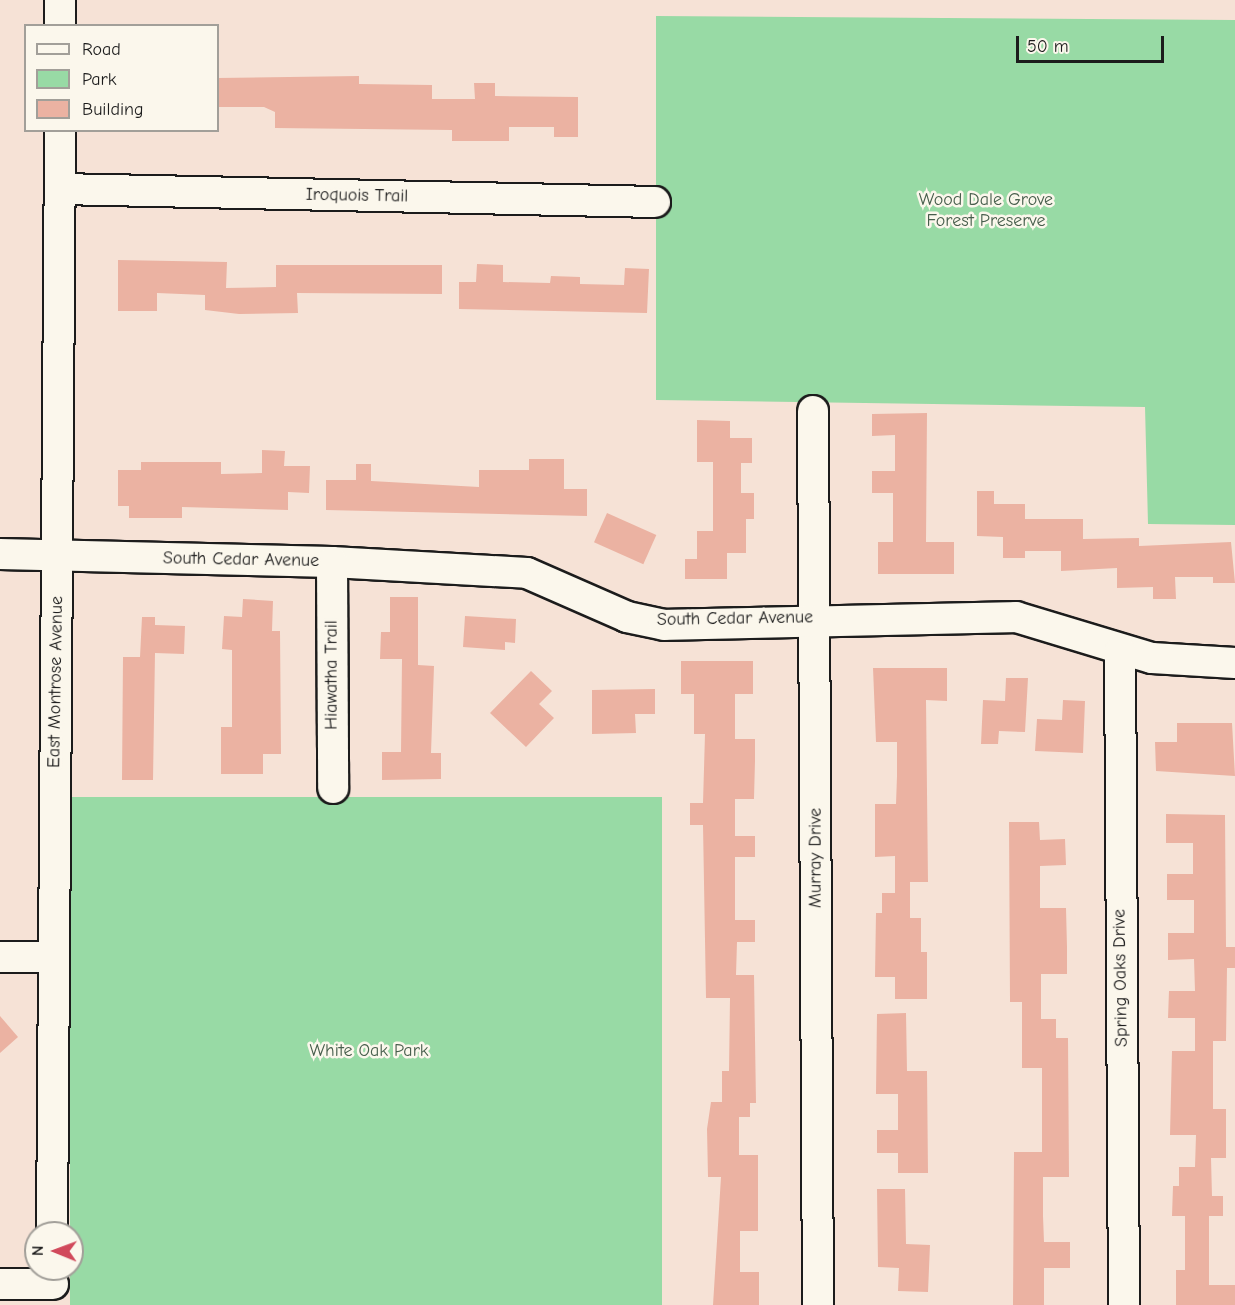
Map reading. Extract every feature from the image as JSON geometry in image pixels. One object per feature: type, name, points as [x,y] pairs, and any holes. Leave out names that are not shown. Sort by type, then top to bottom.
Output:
[{"type":"street","points":[[60,0],[60,24]]},
{"type":"street","name":"East Montrose Avenue","points":[[52,1221],[51,957],[58,555],[60,132]]},
{"type":"street","name":"Iroquois Trail","points":[[60,189],[655,202]]},
{"type":"street","name":"Murray Drive","points":[[813,411],[818,1305]]},
{"type":"street","name":"South Cedar Avenue","points":[[0,554],[332,562],[527,573],[627,617],[664,625],[815,617],[1016,617],[1120,651],[1235,663]]},
{"type":"street","name":"Hiawatha Trail","points":[[332,562],[333,788]]},
{"type":"street","name":"Spring Oaks Drive","points":[[1120,651],[1124,1305]]},
{"type":"street","points":[[0,957],[51,957]]},
{"type":"street","points":[[0,1284],[53,1286]]},
{"type":"green space","name":"Wood Dale Grove Forest Preserve","points":[[656,16],[1235,20],[1235,525],[1148,524],[1145,407],[656,400]]},
{"type":"green space","name":"White Oak Park","points":[[70,797],[662,797],[662,1305],[70,1305],[70,1281],[84,1281],[84,1221],[70,1221]]},
{"type":"building","points":[[359,76],[359,84],[432,85],[432,99],[475,99],[474,83],[495,83],[495,96],[578,97],[578,137],[554,137],[554,127],[509,127],[509,141],[452,141],[452,130],[275,128],[275,112],[264,107],[219,107],[219,78]]},
{"type":"building","points":[[118,260],[227,262],[226,288],[276,287],[276,265],[442,265],[442,294],[297,293],[298,313],[239,314],[205,310],[205,295],[157,293],[157,311],[118,311]]},
{"type":"building","points":[[477,264],[503,265],[503,282],[550,283],[551,276],[580,277],[580,284],[624,285],[625,268],[649,269],[647,313],[459,309],[459,282],[476,282]]},
{"type":"building","points":[[927,413],[926,542],[954,542],[954,574],[878,574],[878,542],[893,542],[893,493],[872,493],[872,471],[895,471],[895,435],[872,436],[872,414]]},
{"type":"building","points":[[697,420],[730,421],[730,438],[752,438],[752,463],[741,463],[741,493],[754,493],[754,519],[746,519],[746,553],[727,553],[727,579],[685,579],[685,559],[697,559],[697,531],[713,531],[713,462],[697,462]]},
{"type":"building","points":[[262,450],[285,451],[284,466],[310,466],[309,493],[288,492],[288,510],[182,507],[182,518],[129,518],[129,506],[118,506],[118,470],[141,470],[141,462],[221,462],[221,474],[262,473]]},
{"type":"building","points":[[529,459],[564,459],[564,489],[587,489],[587,516],[326,510],[326,480],[356,480],[356,464],[371,464],[371,481],[479,487],[479,470],[529,470]]},
{"type":"building","points":[[977,491],[994,491],[994,504],[1025,504],[1025,519],[1083,519],[1083,539],[1139,538],[1139,546],[1231,542],[1235,583],[1213,583],[1213,577],[1175,577],[1176,599],[1153,599],[1153,587],[1117,588],[1117,568],[1061,571],[1061,551],[1025,551],[1025,558],[1003,558],[1003,537],[977,536]]},
{"type":"building","points":[[607,513],[656,535],[643,564],[594,542]]},
{"type":"building","points":[[390,597],[418,597],[418,665],[434,666],[431,753],[441,753],[441,779],[382,780],[382,752],[401,752],[402,659],[380,659],[381,632],[390,632]]},
{"type":"building","points":[[243,599],[273,601],[272,631],[280,631],[281,754],[263,754],[263,774],[221,774],[221,727],[232,727],[232,650],[222,649],[224,616],[242,617]]},
{"type":"building","points":[[465,616],[516,619],[515,643],[505,642],[505,650],[463,647]]},
{"type":"building","points":[[142,617],[155,617],[155,625],[185,626],[184,654],[155,653],[153,780],[122,780],[123,657],[140,657]]},
{"type":"building","points":[[681,661],[753,661],[753,694],[735,694],[735,739],[755,739],[755,761],[754,799],[735,799],[735,836],[755,836],[755,857],[735,857],[735,920],[755,920],[755,942],[737,942],[736,975],[754,975],[756,1103],[750,1103],[750,1117],[739,1117],[739,1155],[758,1155],[758,1231],[740,1231],[740,1272],[759,1272],[759,1305],[713,1305],[721,1177],[708,1177],[707,1129],[711,1102],[722,1102],[722,1071],[729,1071],[730,998],[706,998],[703,825],[690,825],[690,803],[703,803],[705,734],[694,734],[694,694],[681,694]]},
{"type":"building","points":[[873,668],[947,668],[947,701],[926,700],[928,882],[910,882],[910,918],[921,918],[921,952],[927,952],[927,999],[895,999],[895,977],[875,977],[876,913],[882,913],[882,893],[895,893],[895,856],[875,857],[875,804],[896,804],[897,742],[876,742]]},
{"type":"building","points":[[531,671],[552,691],[539,704],[554,718],[526,747],[490,713]]},
{"type":"building","points":[[1006,678],[1028,678],[1025,732],[999,731],[998,744],[981,744],[983,700],[1005,701]]},
{"type":"building","points":[[655,689],[655,714],[635,714],[636,733],[592,734],[592,690]]},
{"type":"building","points":[[1063,700],[1085,701],[1083,753],[1035,751],[1037,719],[1062,720]]},
{"type":"building","points":[[1177,723],[1232,723],[1235,776],[1156,771],[1155,742],[1177,742]]},
{"type":"building","points":[[1166,814],[1225,815],[1226,947],[1235,947],[1235,968],[1227,968],[1226,1041],[1213,1041],[1213,1109],[1226,1109],[1226,1158],[1211,1158],[1212,1196],[1223,1196],[1223,1216],[1209,1216],[1209,1285],[1235,1285],[1235,1305],[1176,1305],[1176,1270],[1185,1270],[1185,1216],[1172,1216],[1173,1186],[1179,1186],[1179,1167],[1195,1167],[1196,1135],[1170,1135],[1172,1051],[1195,1051],[1195,1018],[1168,1018],[1169,991],[1195,991],[1194,959],[1168,960],[1168,933],[1194,933],[1194,900],[1167,900],[1167,874],[1193,874],[1193,843],[1166,843]]},
{"type":"building","points":[[1009,822],[1039,822],[1040,840],[1065,839],[1066,865],[1040,866],[1040,908],[1066,908],[1067,947],[1067,974],[1041,974],[1041,1019],[1056,1019],[1056,1038],[1068,1038],[1069,1177],[1043,1177],[1043,1216],[1044,1242],[1070,1242],[1070,1268],[1044,1268],[1044,1305],[1013,1305],[1014,1152],[1042,1152],[1042,1068],[1022,1068],[1022,1002],[1010,1002]]},
{"type":"building","points":[[906,1013],[907,1071],[927,1071],[928,1173],[898,1173],[898,1153],[877,1153],[877,1130],[898,1130],[898,1094],[876,1094],[877,1014]]},
{"type":"building","points":[[0,1016],[18,1037],[0,1053]]},
{"type":"building","points":[[877,1189],[905,1189],[906,1244],[930,1245],[928,1292],[898,1291],[899,1268],[878,1267]]}]
